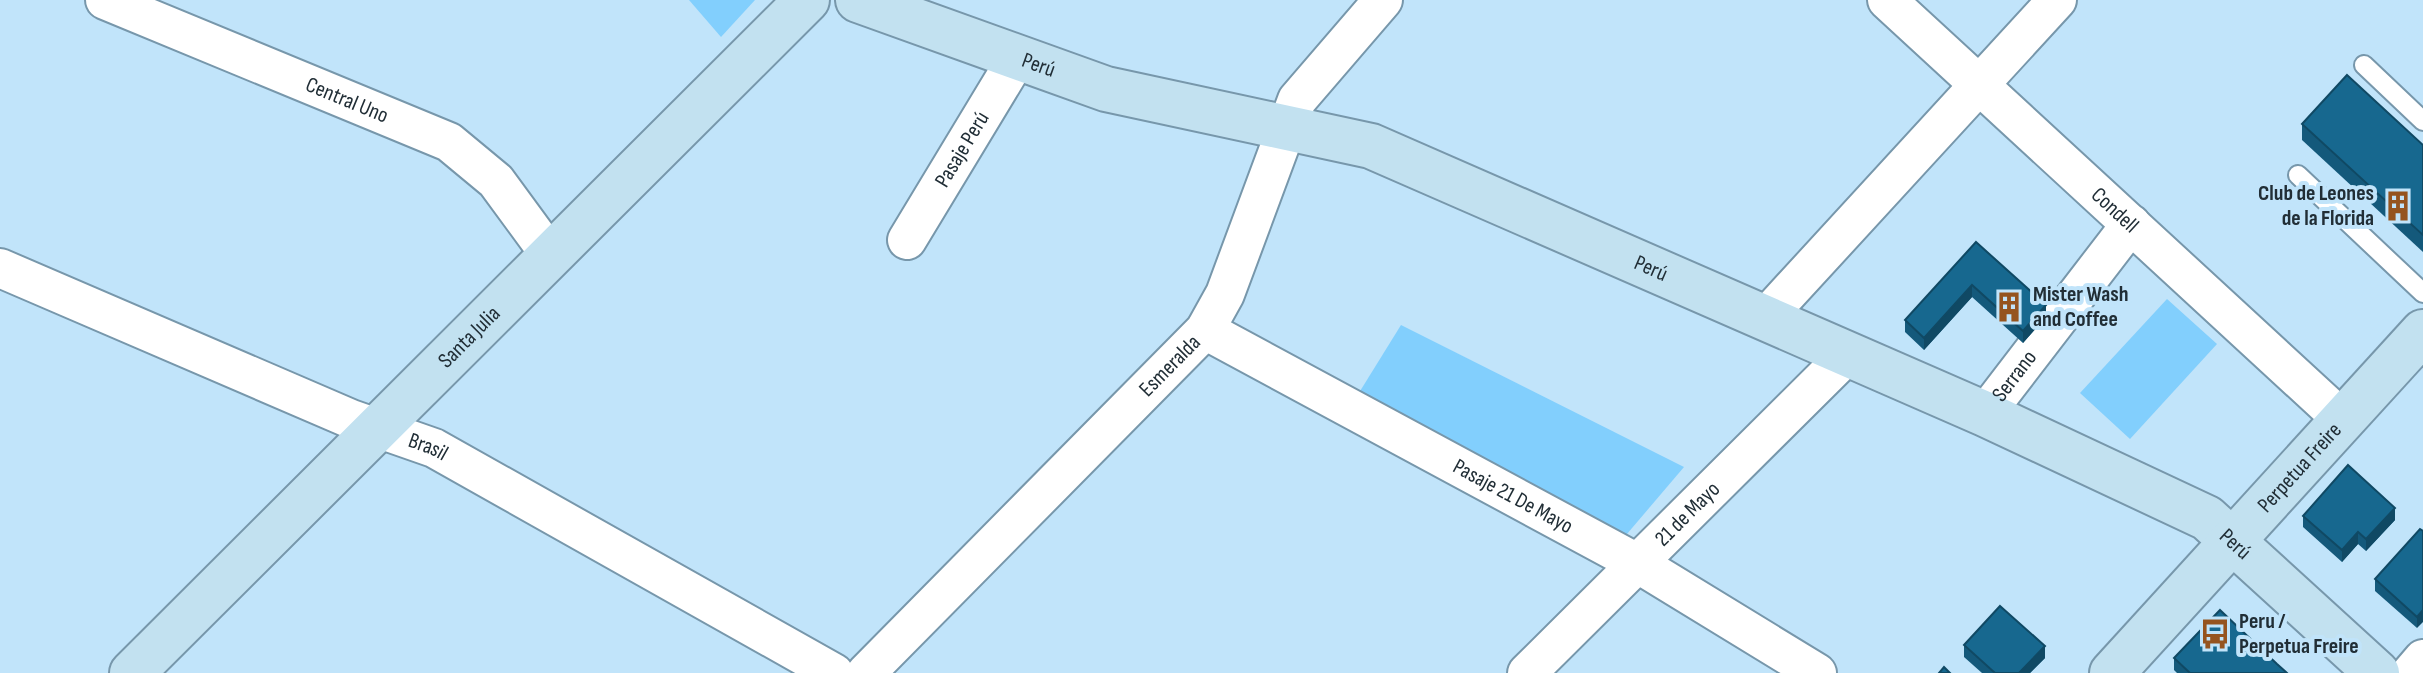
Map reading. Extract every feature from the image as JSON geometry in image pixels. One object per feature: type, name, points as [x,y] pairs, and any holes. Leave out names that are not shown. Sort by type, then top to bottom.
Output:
[{"type":"street","name":"Central Uno","points":[[105,0],[449,142],[496,181],[551,256]]},
{"type":"street","name":"Santa Julia","points":[[132,673],[807,0]]},
{"type":"street","name":"Perú","points":[[858,0],[1017,58],[1151,101],[1358,143],[1407,160],[1985,414],[2207,518],[2377,673]]},
{"type":"street","name":"Esmeralda","points":[[866,673],[1205,330],[1225,294],[1284,127],[1311,79],[1383,0]]},
{"type":"street","name":"Condell","points":[[1887,0],[2343,420]]},
{"type":"street","points":[[1765,318],[2057,0]]},
{"type":"street","name":"Pasaje Perú","points":[[907,240],[1017,58]]},
{"type":"street","name":"Serrano","points":[[1985,414],[2131,224]]},
{"type":"street","name":"Brasil","points":[[0,268],[351,419],[434,448],[834,673]]},
{"type":"street","name":"Pasaje 21 De Mayo","points":[[1205,330],[1637,563],[1817,673]]},
{"type":"street","name":"Perpetua Freire","points":[[2112,673],[2423,332]]},
{"type":"street","name":"21 de Mayo","points":[[1527,673],[1848,354]]},
{"type":"street","points":[[2411,673],[2423,659]]},
{"type":"lane","points":[[2364,65],[2423,121]]},
{"type":"lane","points":[[2298,175],[2423,293]]},
{"type":"shaded area","points":[[689,0],[755,0],[721,37]]},
{"type":"shaded area","points":[[2167,299],[2217,344],[2130,439],[2080,393]]},
{"type":"shaded area","points":[[1401,325],[1684,467],[1621,541],[1357,396]]},
{"type":"building","name":"Club de Leones de la Florida","points":[[2347,75],[2423,145],[2423,235],[2302,124]]},
{"type":"building","name":"Mister Wash and Coffee","points":[[1976,242],[2046,305],[2023,331],[1972,285],[1924,338],[1905,320]]},
{"type":"building","points":[[2348,465],[2395,508],[2366,539],[2358,532],[2342,550],[2303,516]]},
{"type":"building","points":[[2420,529],[2423,531],[2423,610],[2417,617],[2375,579]]},
{"type":"building","points":[[2000,606],[2045,646],[2019,673],[1995,673],[1964,645]]},
{"type":"building","points":[[2220,610],[2287,673],[2190,673],[2174,658]]},
{"type":"place","name":"Club de Leones de la Florida","points":[[2398,206]]},
{"type":"place","name":"Mister Wash and Coffee","points":[[2009,307]]},
{"type":"place","name":"Peru / Perpetua Freire","points":[[2215,634]]}]
